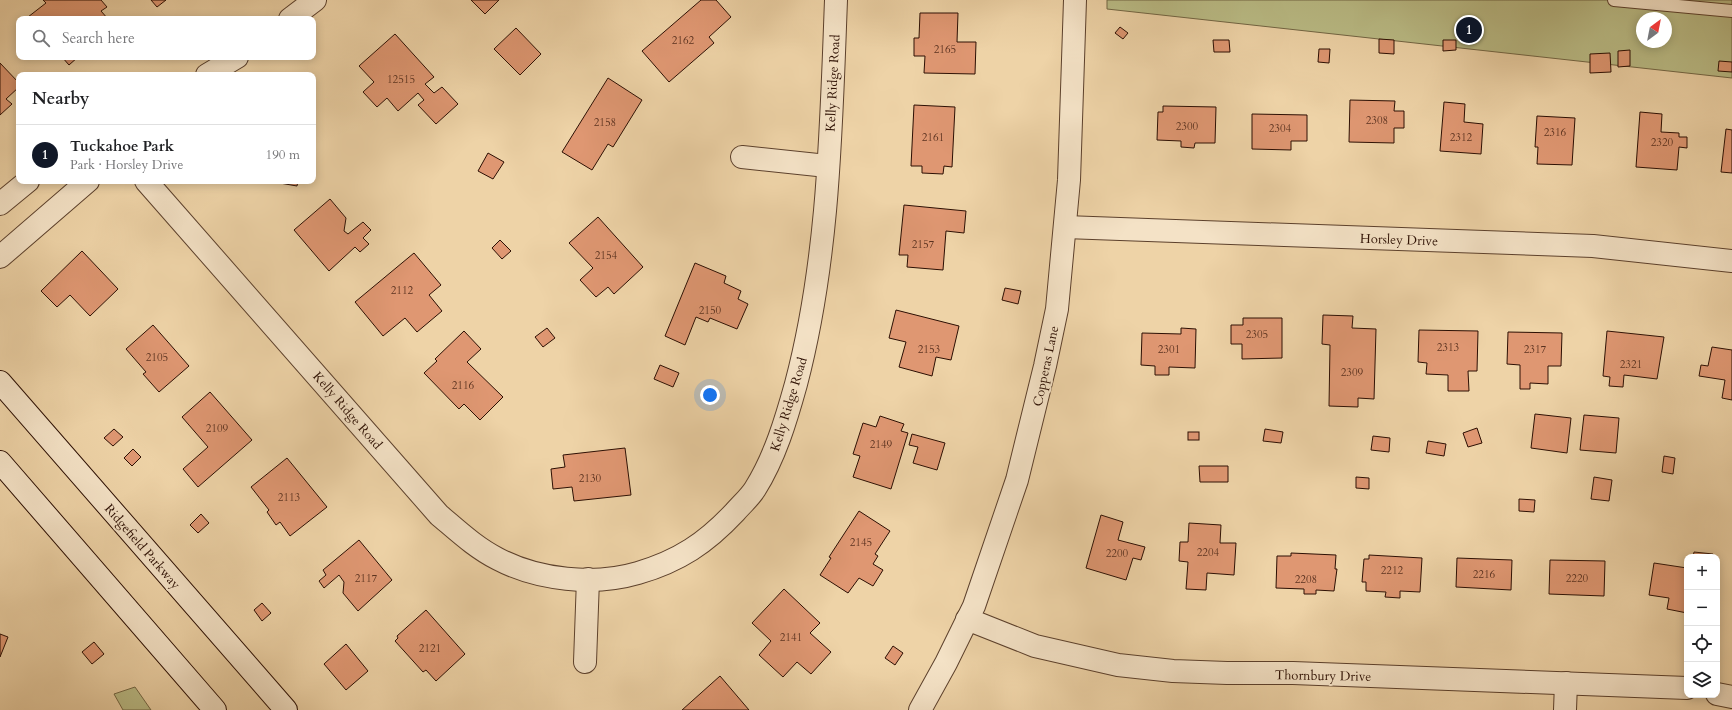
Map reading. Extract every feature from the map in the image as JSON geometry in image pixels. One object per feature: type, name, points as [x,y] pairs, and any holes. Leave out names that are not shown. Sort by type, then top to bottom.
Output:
[{"type":"street","points":[[294,16],[315,0]]},
{"type":"street","name":"Kelly Ridge Road","points":[[149,184],[439,515],[472,543],[499,560],[537,573],[566,579],[607,579],[628,576],[659,567],[687,553],[717,532],[754,491],[768,466],[787,416],[804,352],[816,294],[823,243],[836,0]]},
{"type":"street","name":"Copperas Lane","points":[[920,710],[946,664],[976,599],[1026,449],[1056,309],[1069,180],[1075,0]]},
{"type":"street","points":[[212,72],[232,60]]},
{"type":"street","points":[[742,157],[827,166]]},
{"type":"street","points":[[0,204],[24,184]]},
{"type":"street","points":[[0,257],[85,184]]},
{"type":"street","name":"Horsley Drive","points":[[1064,227],[1593,246],[1732,261]]},
{"type":"street","name":"Ridgefield Parkway","points":[[0,382],[286,710]]},
{"type":"street","points":[[0,462],[215,710]]},
{"type":"street","points":[[585,662],[588,579]]},
{"type":"street","name":"Thornbury Drive","points":[[967,619],[1035,646],[1118,665],[1165,670],[1684,688]]},
{"type":"street","points":[[1565,710],[1566,683]]},
{"type":"street","points":[[1720,695],[1732,697]]},
{"type":"lane","points":[[1614,0],[1732,11]]},
{"type":"green space","points":[[1107,0],[1732,0],[1732,78],[1107,9]]},
{"type":"green space","points":[[135,687],[151,710],[123,710],[114,694]]},
{"type":"building","points":[[43,0],[101,0],[107,7],[101,11],[105,16],[29,16],[46,3]]},
{"type":"building","points":[[151,0],[166,0],[157,7]]},
{"type":"building","points":[[471,0],[499,0],[485,14]]},
{"type":"building","points":[[701,0],[716,0],[731,17],[709,37],[714,43],[669,82],[642,51]]},
{"type":"building","points":[[920,13],[958,13],[957,42],[976,42],[975,74],[924,73],[925,56],[914,56],[914,38],[919,38]]},
{"type":"building","points":[[1120,27],[1128,33],[1123,39],[1115,33]]},
{"type":"building","points":[[516,28],[541,54],[520,75],[494,49]]},
{"type":"building","points":[[395,34],[434,77],[425,84],[434,93],[442,87],[458,104],[436,124],[418,105],[424,100],[418,93],[398,111],[387,98],[377,107],[363,92],[374,82],[359,66]]},
{"type":"building","points":[[1379,39],[1394,40],[1394,54],[1379,53]]},
{"type":"building","points":[[1213,40],[1229,40],[1230,52],[1214,52]]},
{"type":"building","points":[[1443,40],[1456,40],[1456,50],[1443,51]]},
{"type":"building","points":[[1319,49],[1330,49],[1329,63],[1318,62]]},
{"type":"building","points":[[1630,50],[1630,66],[1618,67],[1618,51]]},
{"type":"building","points":[[1610,53],[1611,72],[1590,73],[1590,54]]},
{"type":"building","points":[[65,60],[75,60],[69,65]]},
{"type":"building","points":[[1719,61],[1732,62],[1732,72],[1718,71]]},
{"type":"building","points":[[0,63],[16,80],[16,90],[6,99],[12,104],[0,115]]},
{"type":"building","points":[[608,78],[642,100],[613,147],[608,144],[592,170],[562,152]]},
{"type":"building","points":[[1350,100],[1395,101],[1394,111],[1404,111],[1404,128],[1394,128],[1394,143],[1349,142]]},
{"type":"building","points":[[1444,102],[1465,104],[1464,122],[1483,124],[1481,154],[1440,151]]},
{"type":"building","points":[[914,105],[955,107],[952,167],[944,166],[943,174],[922,173],[922,166],[911,166]]},
{"type":"building","points":[[1163,106],[1216,107],[1215,143],[1195,143],[1194,148],[1181,147],[1181,141],[1157,140],[1158,112],[1163,112]]},
{"type":"building","points":[[1640,112],[1662,114],[1661,132],[1679,133],[1679,137],[1687,137],[1687,148],[1679,147],[1677,170],[1636,167]]},
{"type":"building","points":[[1252,114],[1307,115],[1307,141],[1291,141],[1291,150],[1252,149]]},
{"type":"building","points":[[1537,116],[1575,118],[1572,165],[1537,164],[1538,147],[1535,147]]},
{"type":"building","points":[[1726,129],[1732,130],[1732,173],[1721,172]]},
{"type":"building","points":[[488,153],[504,162],[493,179],[478,171]]},
{"type":"building","points":[[285,184],[297,184],[297,186]]},
{"type":"building","points":[[330,199],[346,218],[344,231],[348,234],[363,222],[371,230],[363,238],[369,244],[360,252],[355,247],[329,271],[294,230]]},
{"type":"building","points":[[904,205],[966,211],[964,233],[946,231],[943,270],[907,267],[908,255],[899,255]]},
{"type":"building","points":[[598,217],[643,267],[614,294],[608,287],[596,297],[580,280],[593,268],[569,243]]},
{"type":"building","points":[[500,240],[511,251],[502,259],[492,248]]},
{"type":"building","points":[[82,251],[118,289],[90,316],[70,295],[57,307],[41,291]]},
{"type":"building","points":[[414,253],[441,285],[429,295],[442,311],[417,332],[405,318],[383,336],[355,302]]},
{"type":"building","points":[[695,263],[726,276],[724,283],[741,291],[738,299],[748,304],[737,329],[710,318],[708,322],[696,317],[685,345],[665,336]]},
{"type":"building","points":[[1005,288],[1021,291],[1018,304],[1002,300]]},
{"type":"building","points":[[896,310],[959,326],[951,360],[936,357],[932,376],[899,367],[906,342],[889,338]]},
{"type":"building","points":[[1323,315],[1353,316],[1352,328],[1376,329],[1374,399],[1358,398],[1358,407],[1329,406],[1330,345],[1322,344]]},
{"type":"building","points":[[1243,318],[1282,318],[1282,358],[1242,359],[1242,344],[1231,344],[1231,325],[1243,325]]},
{"type":"building","points":[[153,325],[189,366],[159,392],[143,374],[146,372],[126,349]]},
{"type":"building","points":[[547,328],[555,338],[543,347],[535,337]]},
{"type":"building","points":[[1181,328],[1196,329],[1195,368],[1169,367],[1169,375],[1155,375],[1155,366],[1141,365],[1142,333],[1181,334]]},
{"type":"building","points":[[1419,330],[1478,331],[1477,371],[1468,371],[1469,391],[1448,391],[1448,375],[1426,374],[1427,363],[1418,362]]},
{"type":"building","points":[[464,331],[481,349],[467,362],[503,397],[480,420],[464,404],[459,409],[424,373],[437,361],[435,359]]},
{"type":"building","points":[[1607,331],[1664,337],[1657,379],[1624,375],[1623,387],[1609,386],[1610,377],[1603,376]]},
{"type":"building","points":[[1508,332],[1562,333],[1561,366],[1548,366],[1548,384],[1530,383],[1530,389],[1520,389],[1520,365],[1507,364]]},
{"type":"building","points":[[1712,347],[1732,350],[1732,400],[1722,398],[1725,380],[1699,376],[1701,365],[1708,366]]},
{"type":"building","points":[[660,365],[679,373],[673,387],[654,379]]},
{"type":"building","points":[[210,392],[252,440],[198,487],[183,469],[208,447],[182,417]]},
{"type":"building","points":[[1535,414],[1571,418],[1567,453],[1531,448]]},
{"type":"building","points":[[1584,415],[1619,418],[1616,453],[1580,450]]},
{"type":"building","points":[[880,416],[904,424],[901,431],[908,433],[891,489],[853,477],[860,456],[853,454],[863,423],[876,427]]},
{"type":"building","points":[[1477,428],[1482,443],[1468,447],[1463,433]]},
{"type":"building","points":[[114,429],[123,437],[113,446],[104,438]]},
{"type":"building","points":[[1265,429],[1283,432],[1281,443],[1263,441]]},
{"type":"building","points":[[1188,432],[1199,432],[1199,440],[1188,440]]},
{"type":"building","points":[[912,434],[945,443],[937,470],[913,463],[918,447],[909,445]]},
{"type":"building","points":[[1373,436],[1390,438],[1389,452],[1371,450]]},
{"type":"building","points":[[1428,441],[1446,444],[1444,456],[1426,453]]},
{"type":"building","points":[[625,448],[631,495],[574,501],[572,487],[553,489],[551,469],[565,467],[563,455]]},
{"type":"building","points":[[133,449],[141,457],[132,466],[124,458]]},
{"type":"building","points":[[1664,456],[1675,458],[1673,474],[1662,472]]},
{"type":"building","points":[[287,458],[327,507],[290,536],[280,522],[276,525],[267,512],[269,510],[251,487]]},
{"type":"building","points":[[1199,466],[1228,466],[1228,482],[1200,482]]},
{"type":"building","points":[[1356,477],[1369,478],[1369,489],[1356,488]]},
{"type":"building","points":[[1594,477],[1612,480],[1609,501],[1591,499]]},
{"type":"building","points":[[1519,499],[1535,500],[1534,512],[1519,511]]},
{"type":"building","points":[[859,511],[890,531],[875,554],[878,556],[873,564],[883,570],[873,586],[859,578],[848,593],[820,575],[831,558],[829,557]]},
{"type":"building","points":[[201,514],[209,523],[198,533],[190,525]]},
{"type":"building","points":[[1101,515],[1123,522],[1118,540],[1145,547],[1141,560],[1133,558],[1126,580],[1086,568]]},
{"type":"building","points":[[1189,523],[1221,525],[1220,543],[1236,543],[1234,575],[1207,573],[1206,590],[1186,589],[1188,562],[1179,561],[1180,542],[1188,542]]},
{"type":"building","points":[[359,540],[392,580],[358,611],[343,593],[344,582],[339,575],[324,588],[319,581],[326,575],[323,570]]},
{"type":"building","points":[[1694,552],[1713,554],[1694,554]]},
{"type":"building","points":[[1291,553],[1336,555],[1335,569],[1337,569],[1334,591],[1316,590],[1316,594],[1304,594],[1304,589],[1276,588],[1277,556],[1291,556]]},
{"type":"building","points":[[1369,555],[1422,558],[1420,592],[1400,591],[1400,598],[1385,597],[1386,592],[1366,591],[1366,582],[1362,582],[1364,559],[1369,559]]},
{"type":"building","points":[[1457,558],[1512,560],[1511,590],[1456,587]]},
{"type":"building","points":[[1550,560],[1605,561],[1604,596],[1549,594]]},
{"type":"building","points":[[1654,563],[1684,568],[1684,612],[1667,609],[1669,598],[1649,595]]},
{"type":"building","points":[[784,589],[820,623],[810,633],[831,652],[811,674],[797,662],[783,677],[759,655],[771,641],[752,623]]},
{"type":"building","points":[[262,603],[271,613],[262,621],[254,610]]},
{"type":"building","points":[[426,610],[465,654],[436,681],[426,670],[423,672],[395,641],[398,638],[397,636]]},
{"type":"building","points":[[0,634],[8,637],[0,657]]},
{"type":"building","points":[[94,642],[104,654],[92,664],[82,652]]},
{"type":"building","points":[[346,644],[368,671],[346,690],[324,664]]},
{"type":"building","points":[[893,646],[903,653],[895,665],[885,658]]},
{"type":"building","points":[[720,676],[749,710],[682,710]]},
{"type":"place","name":"Tuckahoe Park","points":[[1469,30]]}]
